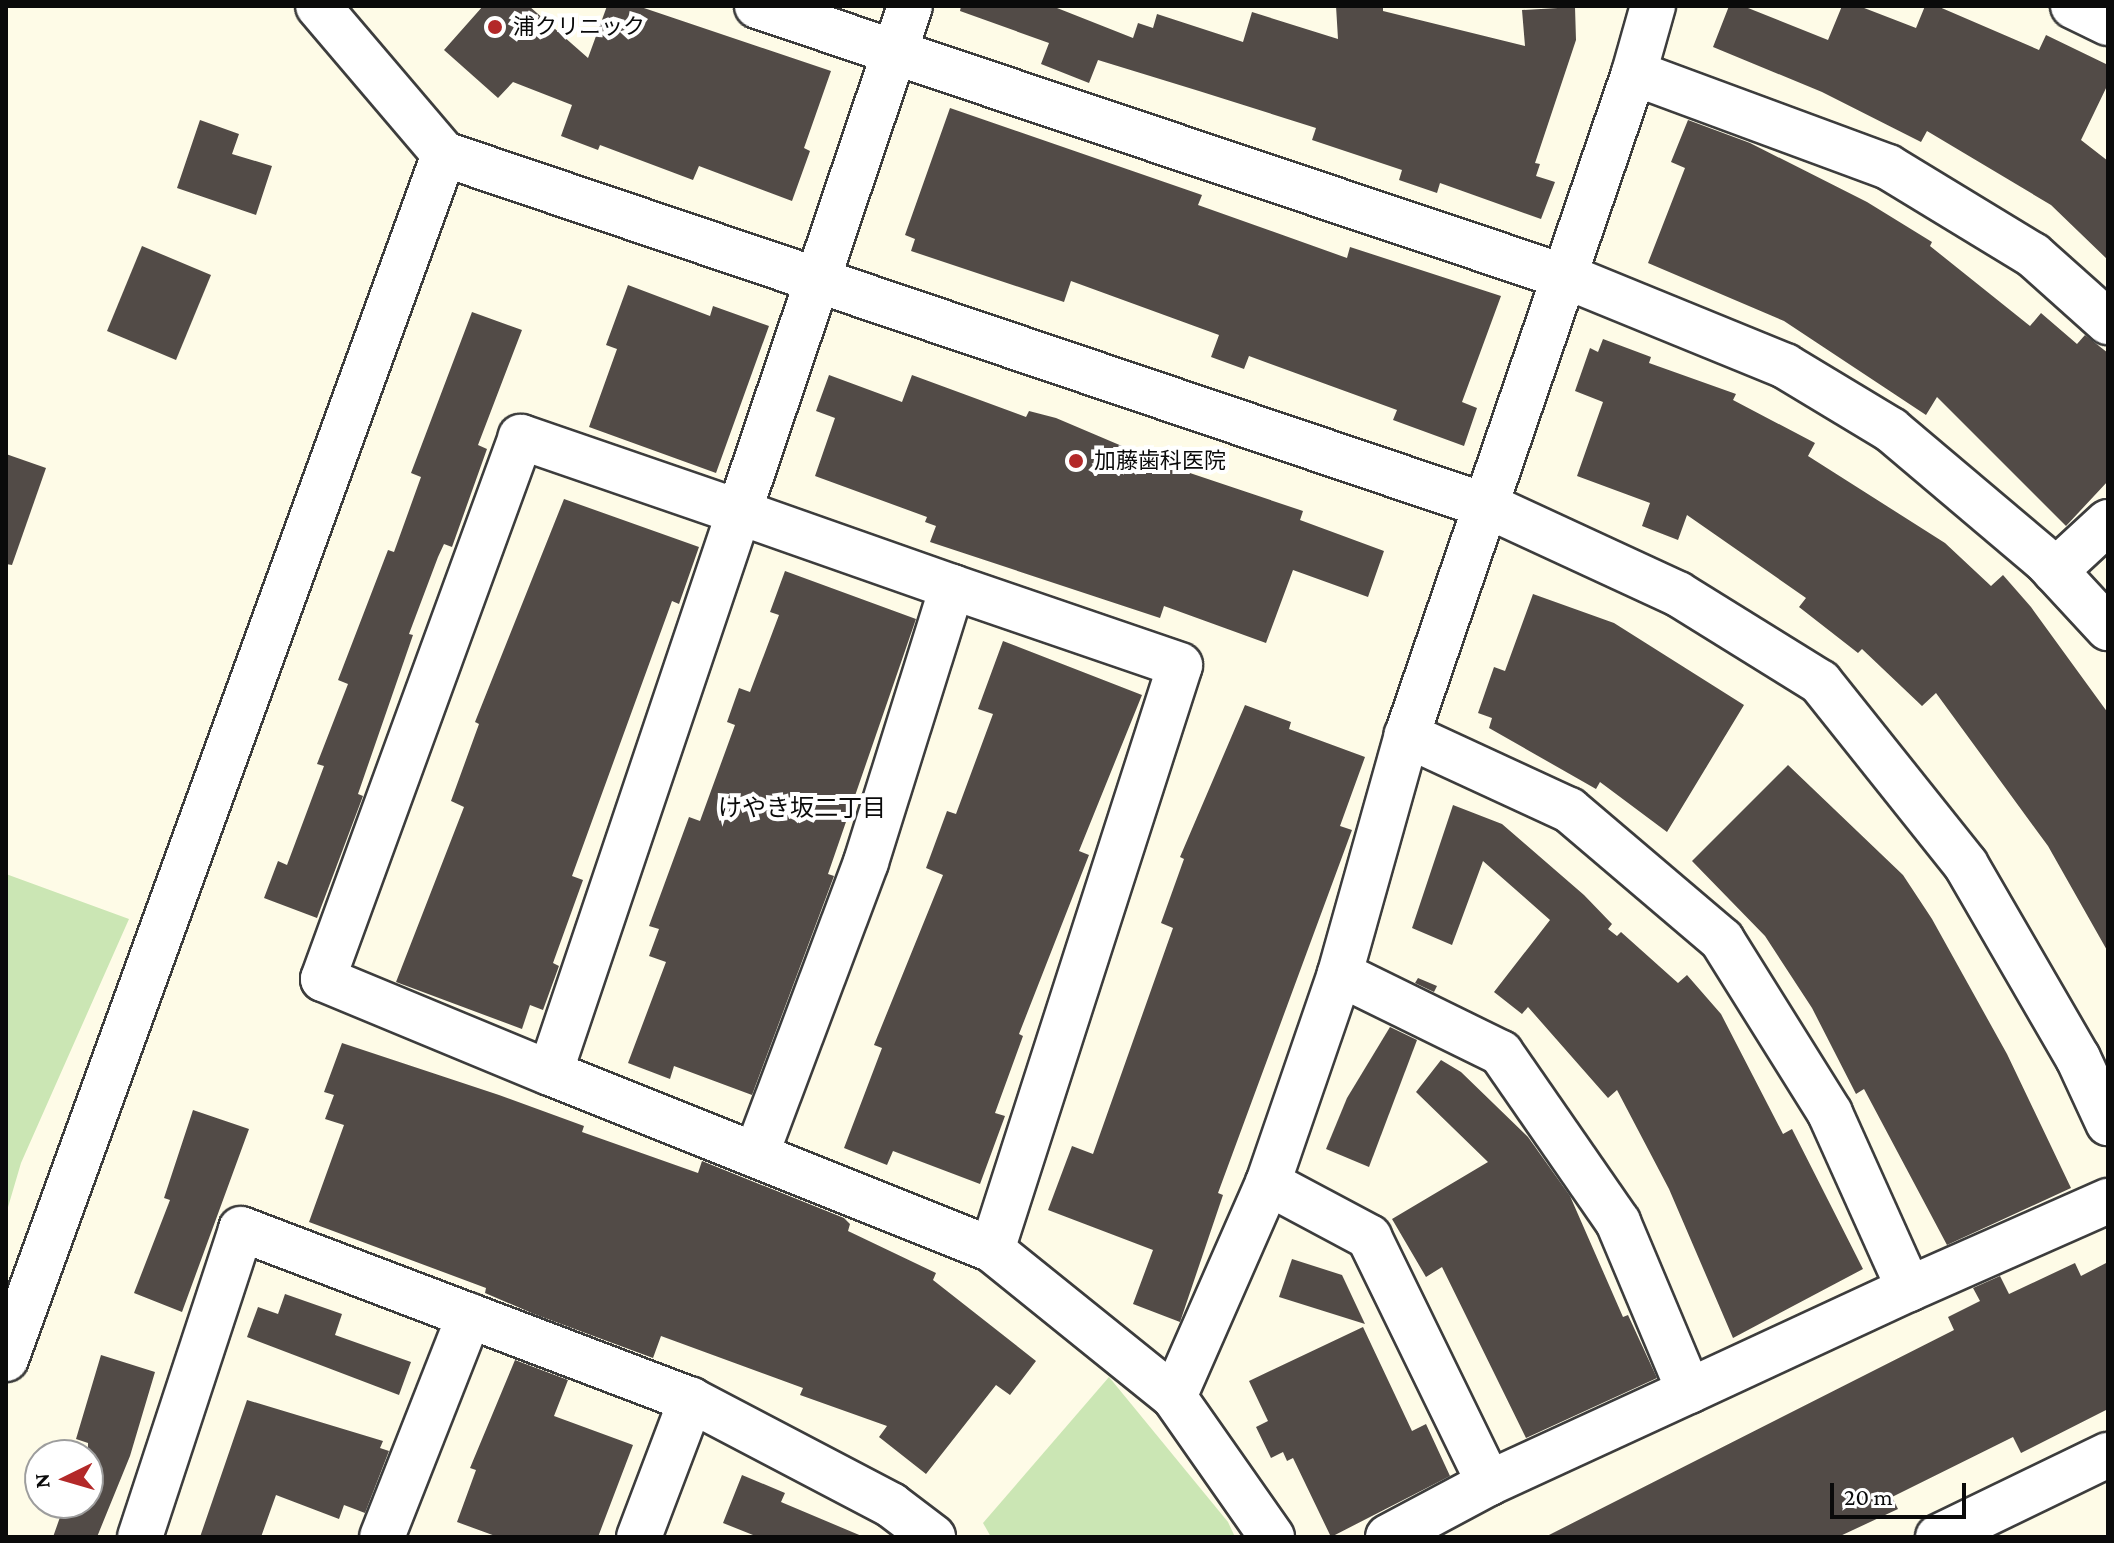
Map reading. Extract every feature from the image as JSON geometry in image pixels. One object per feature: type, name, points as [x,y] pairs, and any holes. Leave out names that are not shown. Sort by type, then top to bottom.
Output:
[{"type":"street","points":[[318,6],[444,154],[1485,506],[1678,594],[1820,682],[1966,865],[2078,1058],[2108,1123]]},
{"type":"street","points":[[757,6],[1564,277],[1785,366],[1891,430],[2055,571],[2108,628]]},
{"type":"street","points":[[550,1073],[910,6]]},
{"type":"street","points":[[1174,1397],[1268,1183],[1340,974],[1407,735],[1634,73],[1653,6]]},
{"type":"street","points":[[2073,6],[2108,23]]},
{"type":"street","points":[[1634,73],[1888,167],[2033,255],[2108,322]]},
{"type":"street","points":[[6,1359],[444,154]]},
{"type":"street","points":[[992,1250],[1180,665],[521,437],[323,979],[992,1250],[1174,1397],[1272,1537]]},
{"type":"street","points":[[2055,571],[2108,522]]},
{"type":"street","points":[[756,1155],[866,862],[952,587]]},
{"type":"street","points":[[1407,735],[1569,810],[1722,940],[1830,1113],[1909,1289]]},
{"type":"street","points":[[1340,974],[1501,1053],[1618,1222],[1689,1391]]},
{"type":"street","points":[[1268,1183],[1369,1237],[1489,1483]]},
{"type":"street","points":[[1388,1537],[1489,1483],[1909,1289],[2108,1201]]},
{"type":"street","points":[[140,1537],[241,1229],[691,1400],[887,1521],[933,1537]]},
{"type":"street","points":[[382,1537],[469,1316]]},
{"type":"street","points":[[639,1537],[691,1400]]},
{"type":"street","points":[[1938,1537],[2018,1519],[2108,1455]]},
{"type":"green space","points":[[6,874],[129,919],[21,1163],[6,1214]]},
{"type":"green space","points":[[1109,1377],[1228,1522],[1235,1537],[991,1537],[983,1523]]},
{"type":"building","points":[[483,6],[529,6],[588,58],[607,6],[638,6],[831,71],[804,148],[810,151],[792,201],[699,166],[693,180],[600,145],[598,150],[561,136],[572,105],[513,82],[498,98],[444,50]]},
{"type":"building","points":[[961,6],[1052,6],[1133,38],[1138,23],[1153,28],[1157,14],[1243,42],[1252,12],[1338,39],[1336,6],[1383,6],[1383,11],[1525,46],[1522,10],[1575,7],[1576,40],[1535,163],[1540,164],[1536,176],[1555,182],[1541,219],[1440,183],[1437,193],[1399,180],[1402,170],[1312,140],[1316,128],[1199,91],[1098,60],[1089,83],[1041,64],[1049,43],[960,11]]},
{"type":"building","points":[[1729,6],[1743,6],[1828,40],[1842,6],[1859,6],[1916,28],[1925,6],[1937,6],[2039,50],[2046,35],[2108,65],[2108,84],[2081,140],[2108,161],[2108,260],[2051,205],[1927,131],[1921,142],[1822,92],[1713,47]]},
{"type":"building","points":[[950,108],[1202,195],[1198,205],[1347,258],[1350,247],[1501,296],[1462,402],[1477,408],[1464,446],[1393,420],[1397,410],[1249,356],[1244,369],[1211,357],[1219,335],[1071,281],[1064,302],[911,251],[915,239],[905,235]]},
{"type":"building","points":[[200,120],[239,134],[232,154],[272,166],[256,215],[177,188]]},
{"type":"building","points":[[1688,120],[1750,143],[1867,202],[1932,242],[1930,246],[2030,326],[2041,313],[2077,344],[2085,335],[2108,353],[2108,481],[2066,526],[1937,397],[1926,415],[1784,321],[1648,263],[1685,168],[1671,162]]},
{"type":"building","points":[[142,246],[211,275],[176,360],[107,331]]},
{"type":"building","points":[[628,285],[710,316],[713,306],[769,326],[716,473],[589,427],[617,349],[606,345]]},
{"type":"building","points":[[472,312],[522,330],[478,445],[487,449],[452,547],[444,544],[409,634],[413,635],[358,794],[363,796],[317,918],[264,898],[278,861],[287,865],[324,766],[317,764],[348,684],[338,680],[388,550],[394,552],[421,477],[411,473]]},
{"type":"building","points":[[1603,339],[1651,357],[1649,363],[1736,394],[1733,400],[1815,443],[1808,456],[1945,543],[1991,586],[2003,575],[2031,607],[2108,713],[2108,952],[2048,846],[1936,693],[1922,706],[1862,649],[1858,653],[1799,607],[1806,598],[1687,515],[1678,540],[1642,526],[1650,503],[1577,476],[1603,402],[1575,391],[1590,348],[1598,352]]},
{"type":"building","points":[[829,375],[902,402],[912,375],[1026,417],[1029,411],[1056,418],[1169,466],[1303,511],[1300,520],[1384,551],[1368,597],[1293,570],[1266,643],[1164,606],[1160,618],[930,542],[936,526],[925,522],[927,517],[815,476],[835,418],[816,411]]},
{"type":"building","points":[[6,454],[46,468],[12,565],[6,564]]},
{"type":"building","points":[[564,499],[699,547],[679,604],[672,601],[572,876],[583,880],[553,963],[559,966],[543,1010],[530,1005],[522,1029],[396,982],[464,807],[451,801],[479,724],[475,722]]},
{"type":"building","points":[[785,571],[916,619],[828,874],[834,876],[752,1095],[674,1066],[670,1079],[628,1063],[666,962],[649,956],[659,929],[649,926],[689,817],[700,821],[735,725],[727,722],[739,688],[750,692],[779,615],[770,612]]},
{"type":"building","points":[[1533,594],[1614,623],[1744,705],[1667,832],[1600,782],[1596,789],[1489,728],[1492,718],[1478,713],[1494,667],[1505,671]]},
{"type":"building","points":[[1003,641],[1142,695],[1079,851],[1089,855],[1019,1034],[1023,1036],[995,1113],[1005,1116],[980,1184],[893,1151],[887,1165],[844,1148],[882,1048],[874,1045],[943,875],[926,868],[947,811],[956,814],[993,714],[978,709]]},
{"type":"building","points":[[1245,705],[1291,722],[1289,729],[1365,757],[1340,826],[1352,830],[1218,1193],[1223,1195],[1180,1322],[1133,1304],[1153,1250],[1048,1210],[1072,1146],[1093,1154],[1173,928],[1161,923],[1184,859],[1180,857]]},
{"type":"building","points":[[1788,765],[1903,875],[1932,919],[2007,1054],[2071,1188],[1947,1245],[1864,1089],[1856,1094],[1812,1008],[1765,936],[1692,861]]},
{"type":"building","points":[[1453,805],[1502,824],[1584,895],[1612,924],[1608,929],[1617,936],[1621,932],[1678,983],[1687,975],[1721,1014],[1783,1134],[1792,1129],[1863,1269],[1733,1338],[1669,1189],[1617,1090],[1608,1098],[1528,1007],[1522,1014],[1494,992],[1550,920],[1483,861],[1452,945],[1412,928]]},
{"type":"building","points":[[1418,978],[1437,986],[1434,992],[1415,983]]},
{"type":"building","points":[[1390,1027],[1417,1040],[1369,1167],[1326,1149],[1347,1098]]},
{"type":"building","points":[[342,1043],[584,1126],[582,1132],[698,1173],[702,1161],[844,1218],[850,1224],[848,1231],[936,1273],[933,1280],[1036,1361],[1010,1395],[996,1385],[926,1474],[879,1437],[887,1426],[800,1395],[803,1388],[661,1336],[653,1358],[534,1314],[485,1293],[486,1288],[309,1222],[344,1125],[325,1119],[334,1095],[324,1092]]},
{"type":"building","points":[[1441,1060],[1461,1072],[1528,1137],[1570,1196],[1623,1317],[1628,1315],[1657,1378],[1526,1438],[1442,1267],[1426,1277],[1392,1219],[1488,1162],[1416,1092]]},
{"type":"building","points":[[193,1110],[249,1129],[182,1312],[134,1293],[170,1200],[164,1198]]},
{"type":"building","points":[[1292,1259],[1342,1275],[1365,1324],[1279,1297]]},
{"type":"building","points":[[2108,1262],[2108,1409],[2021,1453],[2013,1437],[1892,1497],[1898,1509],[1838,1537],[1545,1537],[1954,1330],[1948,1317],[1980,1301],[1973,1288],[2000,1276],[2009,1294],[2075,1263],[2081,1276]]},
{"type":"building","points":[[285,1294],[342,1314],[335,1335],[411,1362],[399,1395],[247,1337],[258,1307],[278,1314]]},
{"type":"building","points":[[1363,1327],[1412,1431],[1426,1424],[1450,1476],[1331,1537],[1293,1458],[1287,1461],[1283,1452],[1271,1458],[1256,1427],[1268,1421],[1249,1381]]},
{"type":"building","points":[[101,1355],[155,1372],[130,1456],[97,1537],[53,1537],[59,1519],[104,1519],[104,1439],[76,1439]]},
{"type":"building","points":[[515,1360],[568,1380],[554,1416],[633,1445],[598,1537],[498,1537],[457,1522],[476,1470],[470,1468]]},
{"type":"building","points":[[247,1400],[383,1441],[380,1448],[389,1451],[365,1513],[344,1505],[339,1519],[276,1495],[261,1537],[200,1537]]},
{"type":"building","points":[[742,1475],[785,1493],[781,1502],[864,1537],[758,1537],[723,1523]]},
{"type":"place","name":"浦クリニック","points":[[495,27]]},
{"type":"place","name":"加藤歯科医院","points":[[1076,461]]},
{"type":"district","name":"けやき坂二丁目","points":[[802,808]]}]
